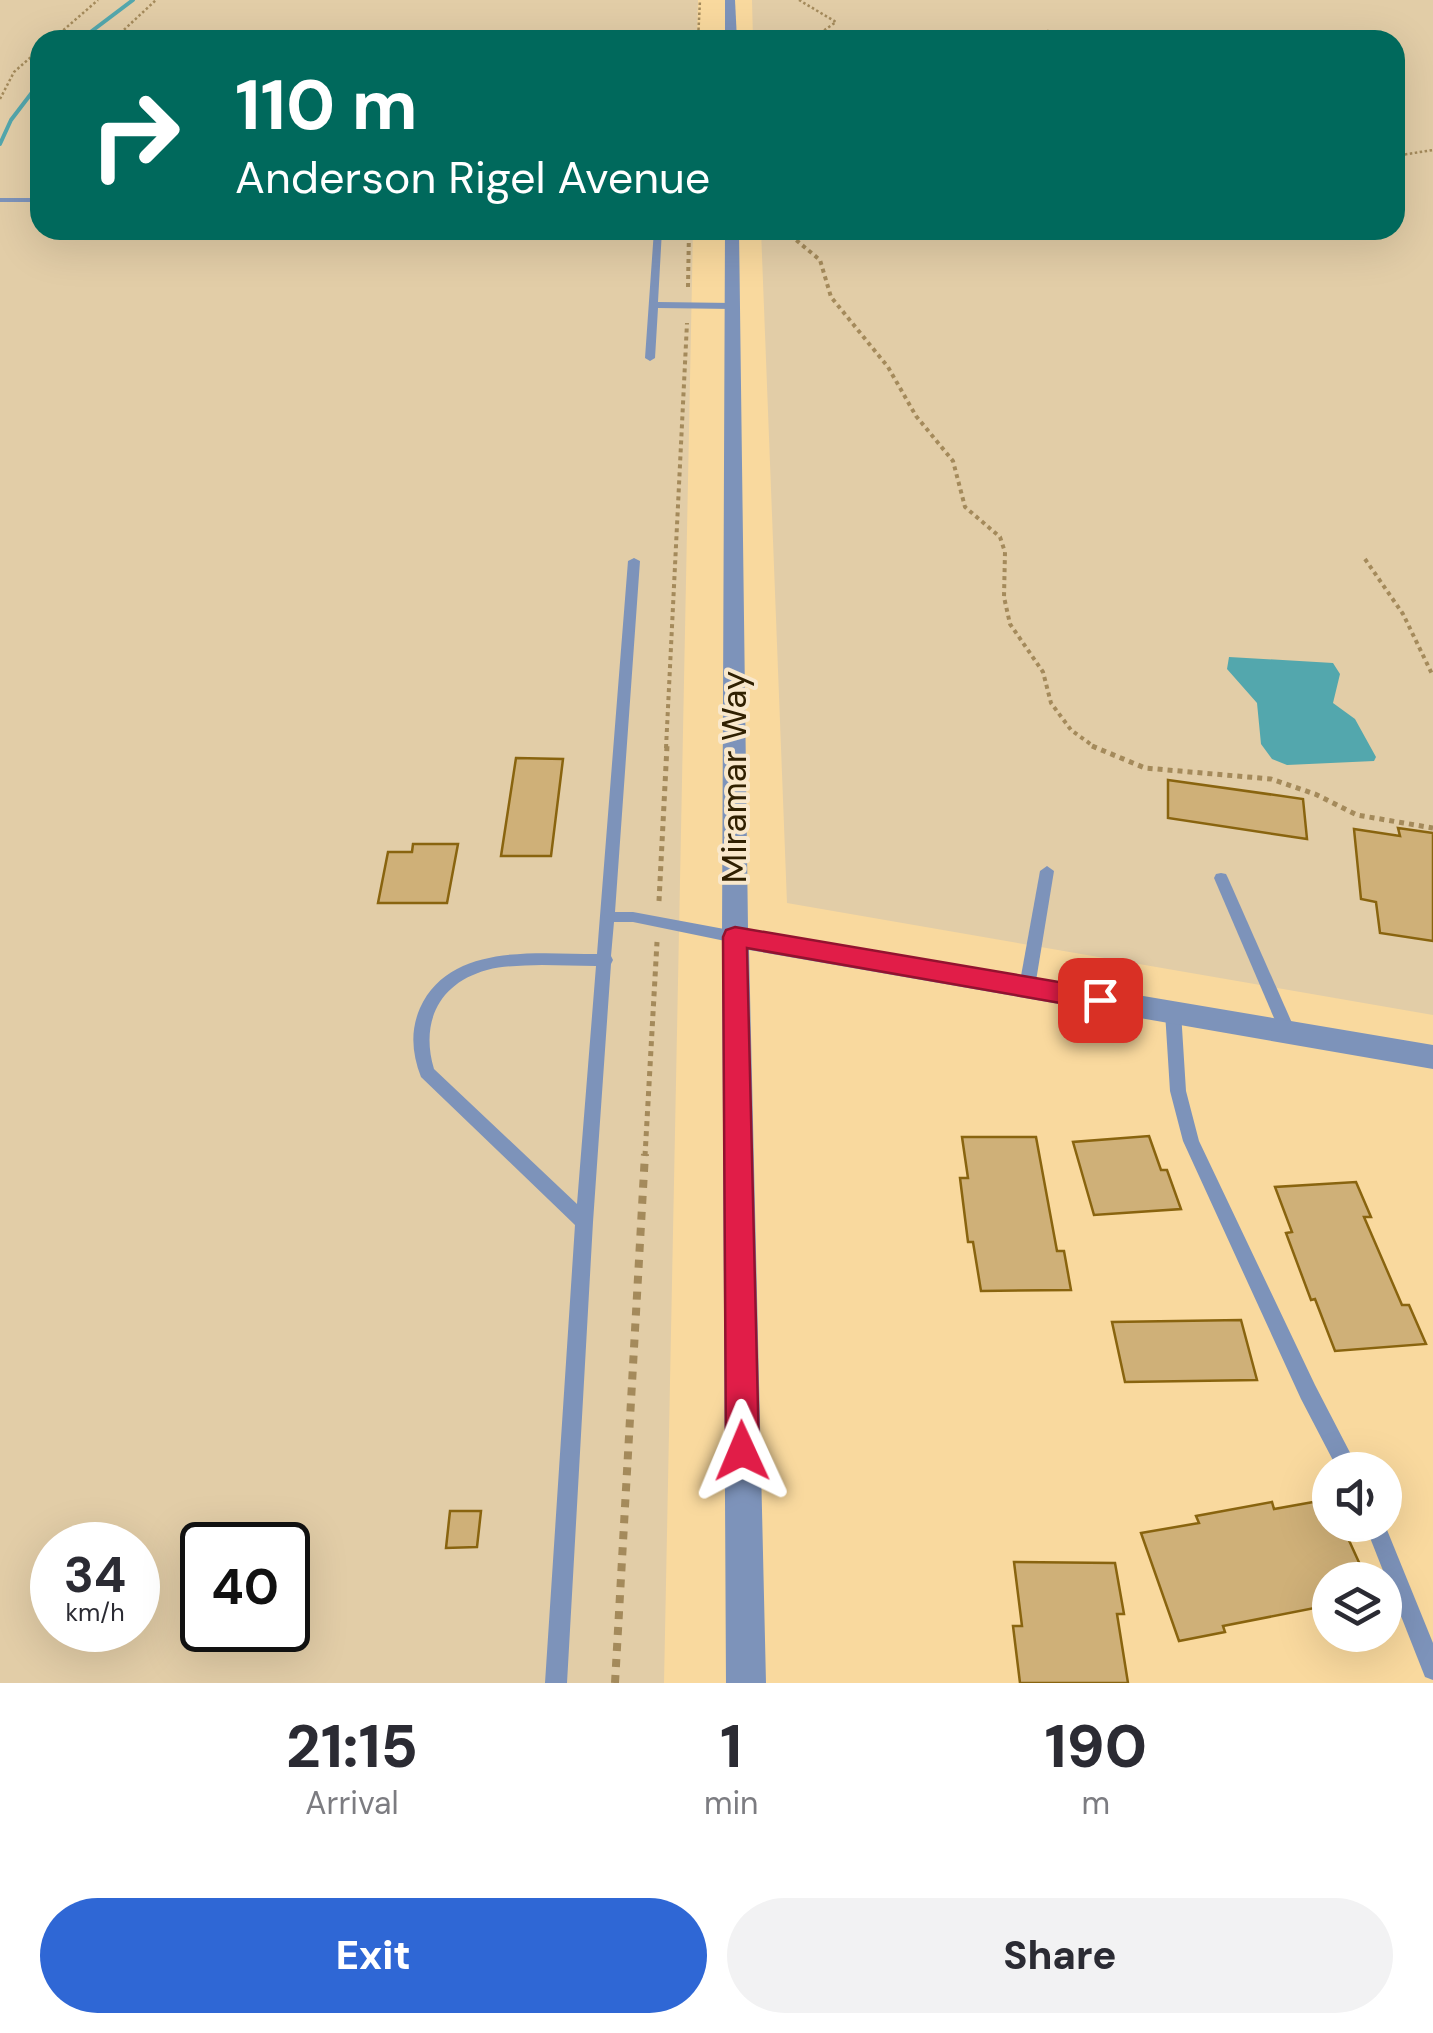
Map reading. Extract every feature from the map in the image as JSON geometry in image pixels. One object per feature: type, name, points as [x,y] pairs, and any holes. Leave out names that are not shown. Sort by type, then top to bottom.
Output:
[{"type":"street","points":[[730,0],[730,30]]},
{"type":"street","name":"Miramar Way","points":[[732,240],[735,937],[746,1683]]},
{"type":"street","points":[[735,937],[1433,1057]]},
{"type":"lane","points":[[0,200],[30,200]]},
{"type":"lane","points":[[650,358],[657,240]]},
{"type":"lane","points":[[653,305],[733,306]]},
{"type":"lane","points":[[556,1683],[584,1222],[634,561]]},
{"type":"lane","points":[[1028,987],[1046,871]]},
{"type":"lane","points":[[1220,878],[1288,1032]]},
{"type":"lane","points":[[610,917],[735,937]]},
{"type":"lane","points":[[584,1222],[427,1072],[419,1051],[418,1029],[426,1008],[442,988],[486,963],[606,960]]},
{"type":"lane","points":[[1173,1012],[1178,1091],[1191,1141],[1339,1452]]},
{"type":"lane","points":[[1382,1542],[1433,1669]]},
{"type":"path","points":[[64,30],[98,0]]},
{"type":"path","points":[[124,30],[156,0]]},
{"type":"path","points":[[698,30],[700,0]]},
{"type":"path","points":[[799,0],[836,22],[825,30]]},
{"type":"path","points":[[0,98],[14,72],[30,58]]},
{"type":"path","points":[[1405,154],[1433,150]]},
{"type":"path","points":[[615,1683],[658,922],[689,240]]},
{"type":"path","points":[[796,240],[820,260],[830,297],[888,366],[916,416],[953,461],[965,507],[1000,537],[1005,552],[1004,598],[1010,624],[1043,672],[1051,704],[1071,730],[1101,752],[1146,768],[1271,779],[1303,789],[1357,815],[1433,828]]},
{"type":"path","points":[[1364,560],[1403,614],[1433,676]]},
{"type":"shaded area","points":[[0,0],[698,0],[697,30],[30,30],[30,240],[693,240],[664,1683],[0,1683]]},
{"type":"shaded area","points":[[752,0],[1433,0],[1433,1015],[787,903],[761,240],[1405,240],[1405,30],[753,30]]},
{"type":"water","points":[[1229,657],[1333,663],[1340,674],[1333,703],[1355,719],[1376,757],[1374,761],[1287,765],[1272,759],[1261,744],[1257,703],[1227,669]]},
{"type":"building","points":[[516,758],[563,759],[551,856],[501,856]]},
{"type":"building","points":[[1168,780],[1303,799],[1307,839],[1168,818]]},
{"type":"building","points":[[1398,828],[1433,833],[1433,941],[1380,933],[1376,902],[1361,899],[1354,829],[1400,836]]},
{"type":"building","points":[[413,844],[458,844],[447,903],[378,903],[388,852],[412,852]]},
{"type":"building","points":[[1149,1136],[1181,1209],[1094,1215],[1073,1142]]},
{"type":"building","points":[[962,1137],[1036,1137],[1057,1251],[1064,1251],[1071,1290],[981,1291],[973,1242],[968,1242],[960,1178],[968,1178]]},
{"type":"building","points":[[1356,1182],[1371,1217],[1364,1217],[1402,1305],[1409,1305],[1426,1344],[1335,1351],[1315,1299],[1311,1300],[1286,1233],[1292,1232],[1275,1187]]},
{"type":"building","points":[[1241,1320],[1257,1380],[1125,1382],[1112,1322]]},
{"type":"building","points":[[1272,1502],[1274,1509],[1312,1502],[1312,1542],[1350,1542],[1359,1562],[1312,1562],[1312,1609],[1223,1626],[1225,1632],[1179,1641],[1141,1533],[1199,1523],[1196,1516]]},
{"type":"building","points":[[450,1511],[481,1511],[477,1547],[446,1548]]},
{"type":"building","points":[[1014,1562],[1115,1563],[1124,1614],[1117,1614],[1128,1683],[1020,1683],[1013,1626],[1022,1626]]},
{"type":"waterway","points":[[93,30],[133,0]]},
{"type":"waterway","points":[[0,144],[11,120],[30,95]]},
{"type":"route","points":[[742,1451],[735,937],[1100,1000]]}]
